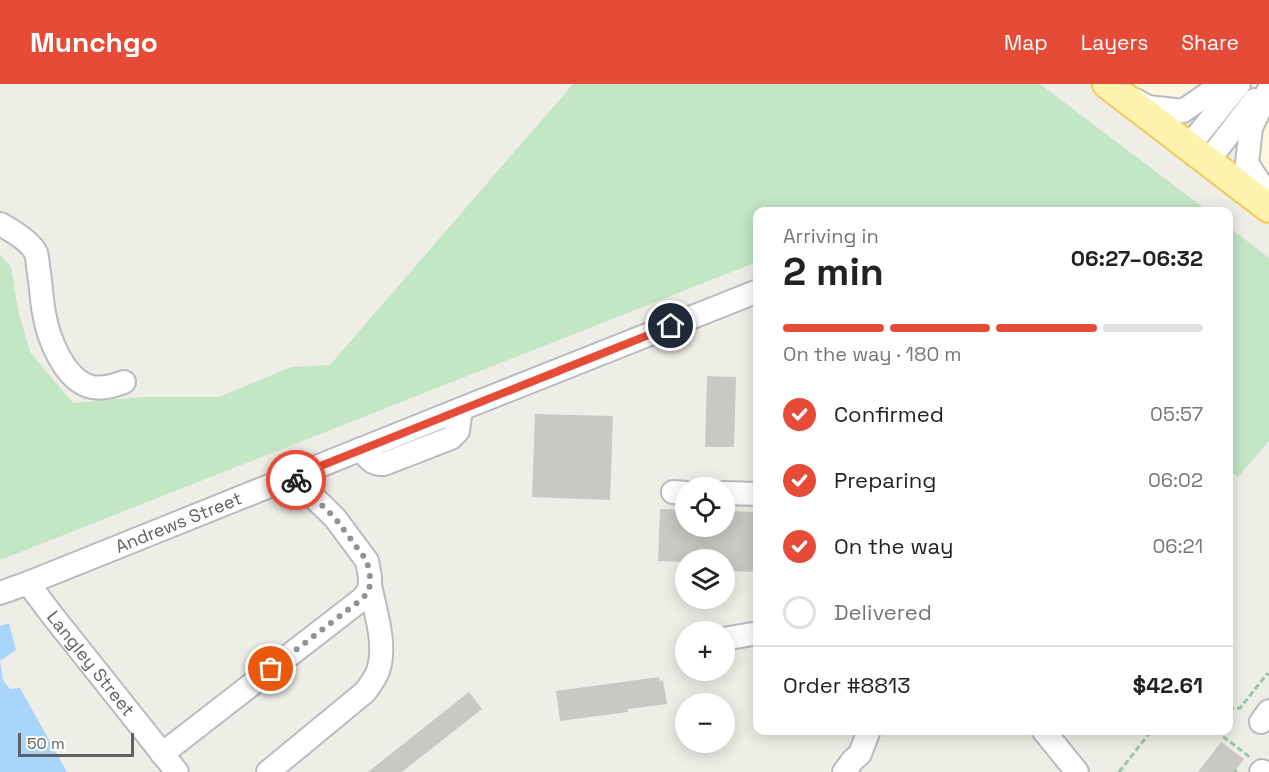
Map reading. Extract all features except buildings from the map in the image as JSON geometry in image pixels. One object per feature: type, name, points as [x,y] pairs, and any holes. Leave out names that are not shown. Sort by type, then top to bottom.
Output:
[{"type":"main road","points":[[1108,84],[1269,208]]},
{"type":"street","points":[[1108,84],[1148,107],[1183,111],[1222,84]]},
{"type":"street","points":[[1199,153],[1239,84]]},
{"type":"street","points":[[1199,153],[1267,84]]},
{"type":"street","points":[[1269,89],[1251,128],[1247,163],[1269,198]]},
{"type":"street","points":[[0,224],[20,235],[36,253],[49,337],[63,364],[75,378],[91,387],[110,387],[124,382]]},
{"type":"street","name":"Andrews Street","points":[[0,593],[753,293]]},
{"type":"street","points":[[268,772],[365,692],[375,677],[380,661],[381,644],[367,561],[335,518],[293,477]]},
{"type":"street","points":[[735,494],[753,494]]},
{"type":"street","name":"Langley Street","points":[[28,583],[177,772]]},
{"type":"street","points":[[162,754],[362,599],[370,585]]},
{"type":"street","points":[[735,637],[753,634]]},
{"type":"street","points":[[844,772],[860,754],[867,735]]},
{"type":"street","points":[[1047,735],[1077,772]]},
{"type":"path","points":[[1233,709],[1239,708],[1267,674],[1269,675]]},
{"type":"path","points":[[1119,772],[1148,735]]},
{"type":"path","points":[[1221,735],[1258,767]]},
{"type":"shaded area","points":[[1134,84],[1269,84],[1269,179],[1265,175],[1255,150],[1189,99],[1150,97]]},
{"type":"green space","points":[[573,84],[1040,84],[1203,207],[753,207],[753,264],[0,560],[0,255],[11,266],[18,310],[30,352],[73,403],[143,397],[219,397],[291,367],[330,365]]},
{"type":"green space","points":[[1233,230],[1269,258],[1269,441],[1238,477],[1233,473]]},
{"type":"water","points":[[9,623],[16,650],[0,661],[0,626]]},
{"type":"water","points":[[0,661],[3,680],[10,689],[20,688],[67,772],[0,772]]},
{"type":"way so far","points":[[271,669],[362,599],[370,585],[367,561],[335,518],[296,480]]},
{"type":"route","points":[[296,480],[293,477],[671,326]]}]
